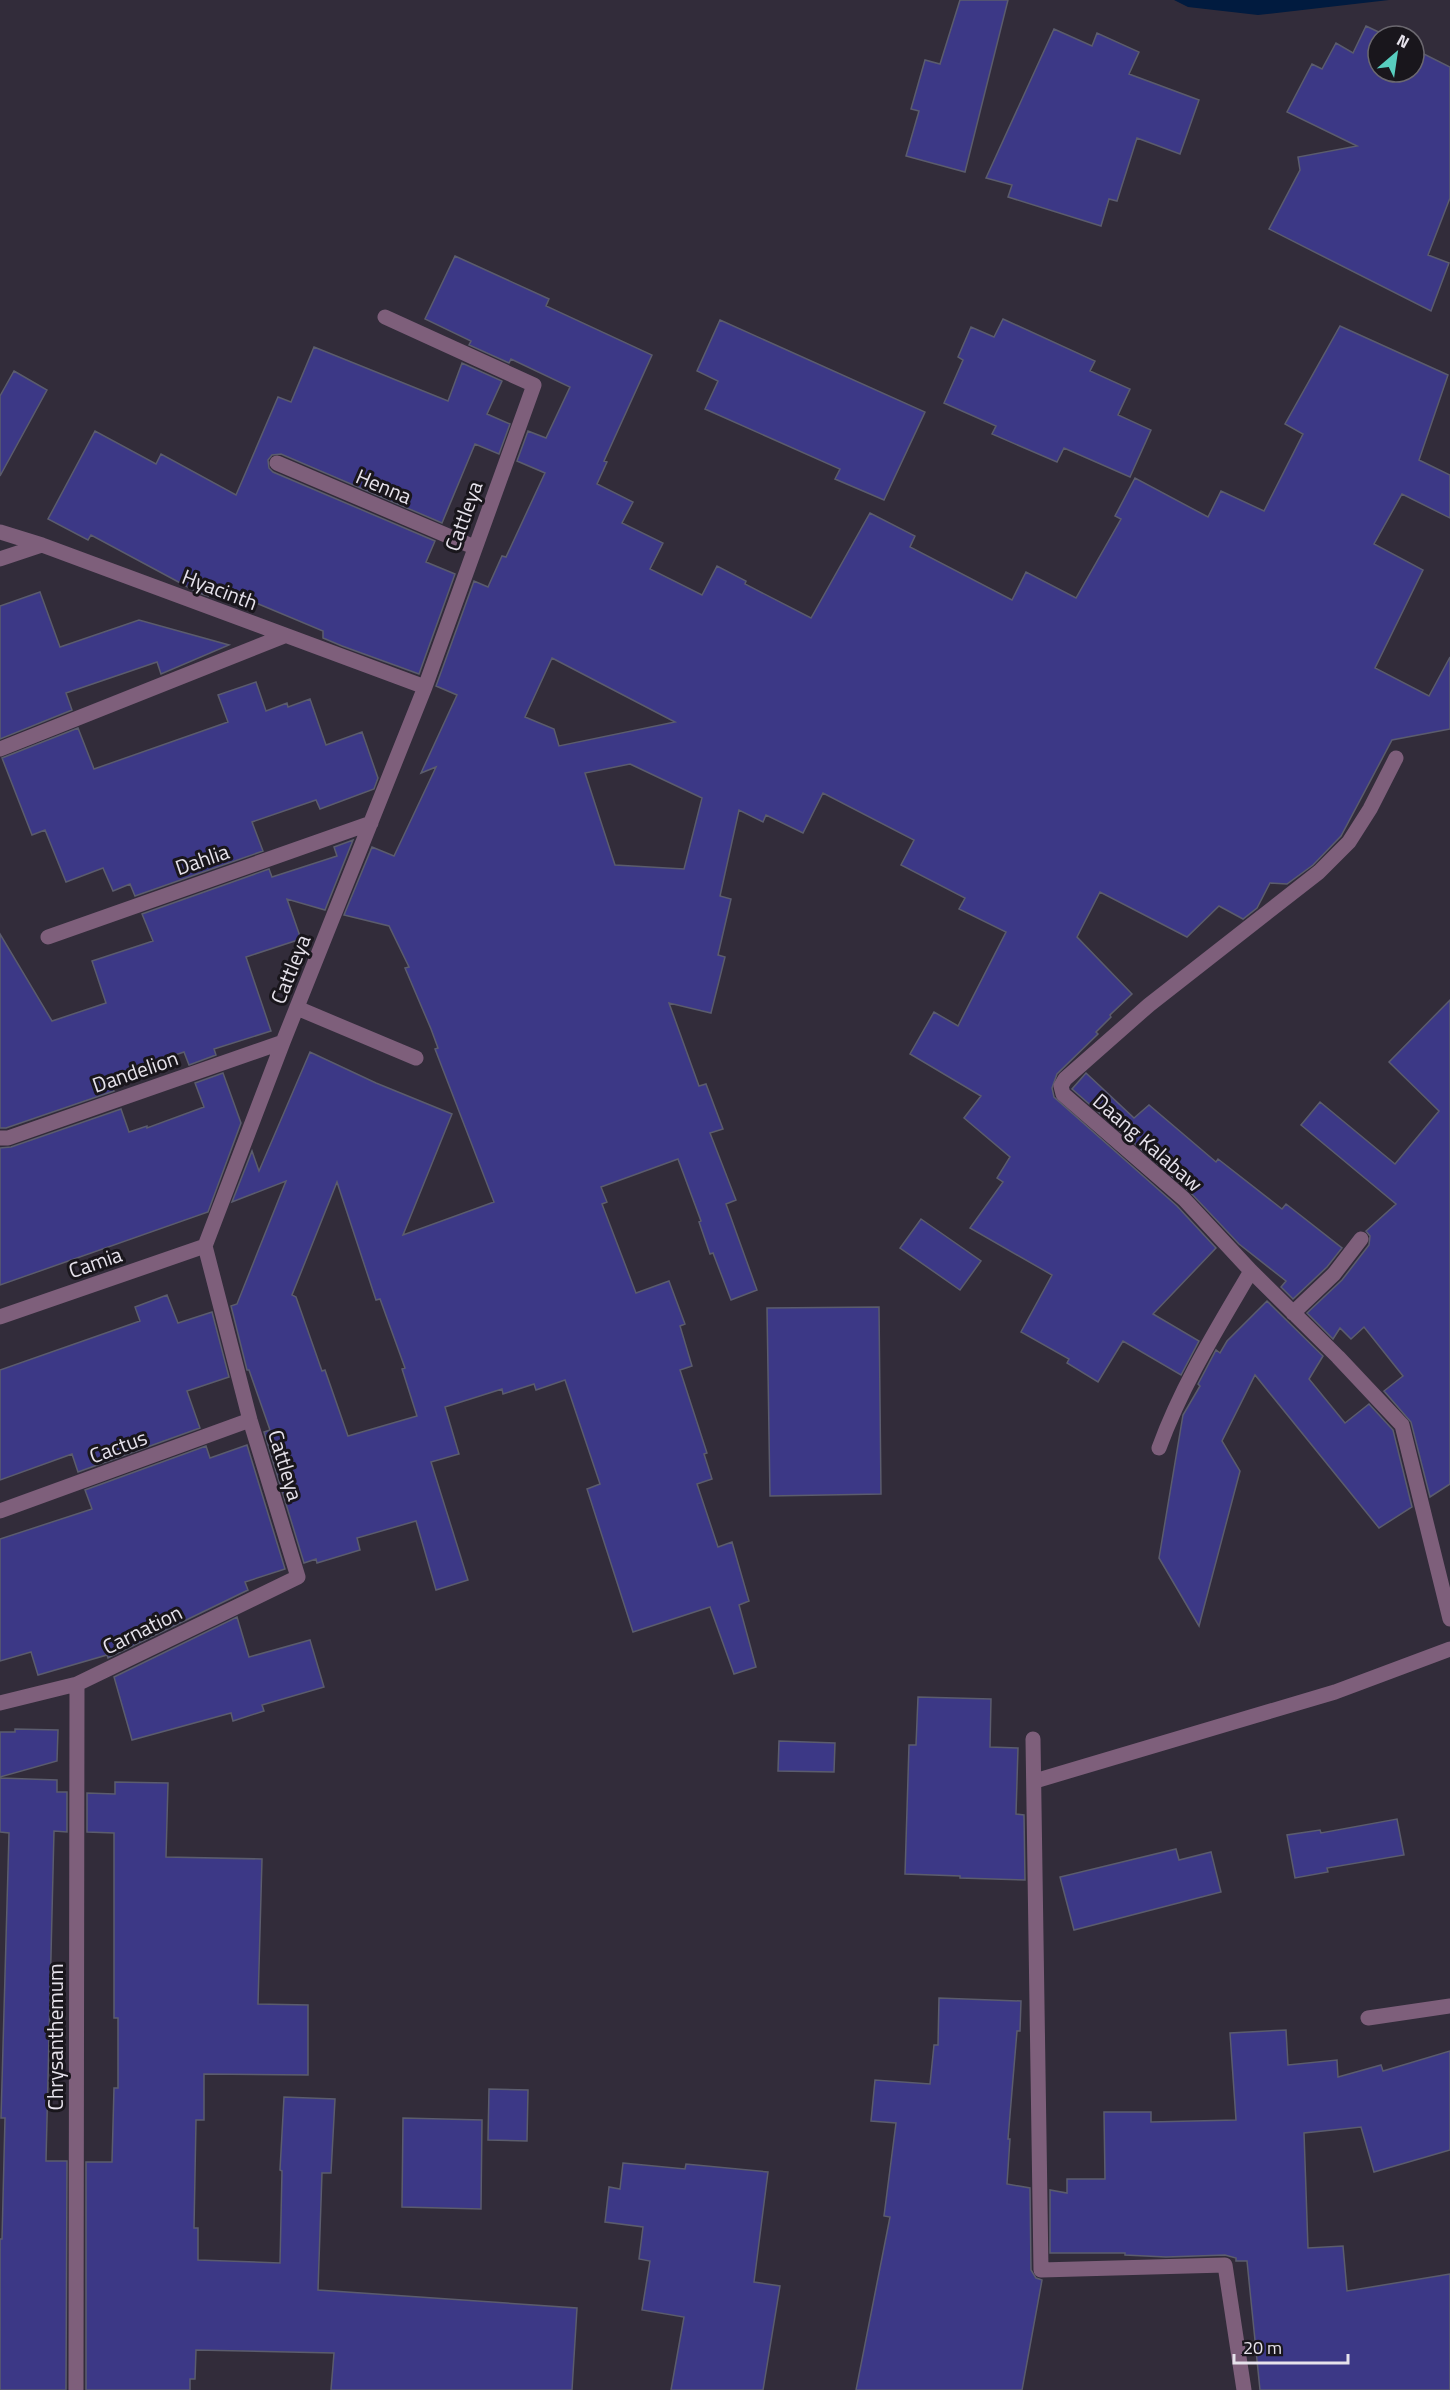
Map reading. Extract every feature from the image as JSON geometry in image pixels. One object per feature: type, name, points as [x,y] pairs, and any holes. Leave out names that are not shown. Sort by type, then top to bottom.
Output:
[{"type":"street","name":"Cattleya","points":[[298,1577],[250,1420],[205,1246],[283,1042],[425,687],[534,385],[385,317]]},
{"type":"street","name":"Henna","points":[[277,463],[474,547]]},
{"type":"street","name":"Hyacinth","points":[[0,532],[42,544],[425,687]]},
{"type":"street","points":[[0,560],[42,544]]},
{"type":"street","points":[[0,749],[284,636]]},
{"type":"street","name":"Daang Kalabaw","points":[[1396,758],[1370,809],[1349,842],[1319,872],[1149,1005],[1065,1079],[1061,1086],[1063,1094],[1184,1199],[1402,1425],[1450,1619]]},
{"type":"street","name":"Dahlia","points":[[48,937],[371,823]]},
{"type":"street","points":[[297,1008],[416,1058]]},
{"type":"street","name":"Dandelion","points":[[0,1138],[19,1134],[283,1042]]},
{"type":"street","points":[[1293,1313],[1334,1274],[1361,1239]]},
{"type":"street","name":"Camia","points":[[0,1317],[205,1246]]},
{"type":"street","points":[[1159,1449],[1173,1408],[1192,1371],[1251,1271]]},
{"type":"street","name":"Cactus","points":[[0,1510],[250,1420]]},
{"type":"street","name":"Carnation","points":[[0,1703],[76,1684],[298,1577]]},
{"type":"street","points":[[1035,1781],[1335,1692],[1450,1649]]},
{"type":"street","name":"Chrysanthemum","points":[[76,1684],[76,2390]]},
{"type":"street","points":[[1033,1739],[1041,2270],[1225,2265],[1244,2390]]},
{"type":"street","points":[[1368,2018],[1450,2006]]},
{"type":"water","points":[[1174,0],[1389,0],[1258,15],[1188,7]]},
{"type":"building","points":[[960,0],[1008,0],[965,172],[906,156],[919,111],[911,109],[925,60],[940,64]]},
{"type":"building","points":[[1366,26],[1366,84],[1426,84],[1426,55],[1450,67],[1450,198],[1428,255],[1449,263],[1431,311],[1269,229],[1300,170],[1298,157],[1357,146],[1287,112],[1312,64],[1322,69],[1336,43],[1353,53]]},
{"type":"building","points":[[1054,29],[1092,46],[1097,33],[1139,52],[1129,74],[1199,100],[1180,154],[1137,138],[1117,201],[1109,199],[1101,226],[1008,197],[1012,185],[986,178]]},
{"type":"building","points":[[455,256],[549,299],[546,306],[652,355],[604,461],[607,462],[597,484],[633,502],[622,523],[663,543],[650,569],[702,595],[717,566],[746,581],[745,584],[811,618],[870,513],[915,536],[910,547],[1012,600],[1026,572],[1076,598],[1121,519],[1115,516],[1135,478],[1208,517],[1221,491],[1264,511],[1303,434],[1285,424],[1340,326],[1448,375],[1419,460],[1450,475],[1450,518],[1402,494],[1374,544],[1423,570],[1375,668],[1429,696],[1450,657],[1450,729],[1392,740],[1341,836],[1313,865],[1287,884],[1270,883],[1257,908],[1243,919],[1219,906],[1187,937],[1100,892],[1077,937],[1132,994],[1110,1015],[1111,1017],[1096,1032],[1098,1034],[1057,1074],[1052,1088],[1054,1097],[1177,1206],[1216,1248],[1153,1314],[1199,1341],[1181,1375],[1123,1341],[1098,1382],[1067,1363],[1069,1359],[1021,1332],[1052,1275],[970,1228],[1003,1182],[997,1178],[1010,1157],[964,1118],[981,1096],[910,1054],[934,1012],[958,1026],[1006,932],[959,909],[965,898],[901,865],[914,840],[823,793],[803,833],[766,815],[763,822],[739,810],[720,896],[731,899],[718,955],[725,957],[711,1013],[669,1003],[699,1086],[706,1084],[723,1129],[710,1133],[736,1200],[726,1204],[757,1290],[731,1300],[713,1253],[710,1254],[699,1222],[701,1221],[678,1159],[601,1187],[607,1202],[602,1204],[636,1293],[669,1281],[685,1324],[680,1326],[692,1366],[680,1370],[707,1453],[704,1454],[712,1479],[697,1484],[718,1547],[732,1542],[749,1601],[739,1605],[756,1667],[734,1674],[710,1607],[633,1632],[587,1489],[600,1484],[565,1380],[536,1390],[534,1384],[503,1394],[502,1389],[445,1407],[459,1454],[431,1462],[468,1580],[436,1590],[416,1521],[357,1538],[360,1550],[317,1563],[316,1559],[304,1563],[264,1432],[270,1430],[249,1370],[247,1370],[231,1306],[237,1304],[286,1181],[232,1202],[252,1151],[259,1171],[310,1052],[376,1083],[452,1114],[403,1235],[494,1202],[435,1049],[438,1048],[431,1029],[405,968],[409,967],[389,926],[344,915],[372,847],[394,856],[436,767],[421,773],[457,695],[436,686],[474,581],[488,587],[502,556],[506,557],[545,473],[517,461],[528,431],[546,438],[570,387],[511,359],[509,363],[469,345],[471,341],[425,319]],"holes":[[[552,658],[675,722],[559,746],[554,729],[525,717]],[[630,764],[702,798],[684,869],[615,865],[585,773]],[[337,1182],[376,1300],[380,1299],[405,1368],[402,1369],[417,1416],[348,1436],[325,1370],[322,1371],[296,1297],[292,1295]]]},
{"type":"building","points":[[1003,319],[1095,361],[1090,371],[1130,389],[1118,415],[1151,430],[1130,477],[1064,448],[1057,462],[992,434],[996,426],[944,403],[963,360],[958,357],[971,327],[994,337]]},
{"type":"building","points":[[720,320],[925,412],[884,500],[835,479],[840,469],[705,409],[718,381],[697,371]]},
{"type":"building","points":[[314,347],[448,401],[462,363],[502,381],[487,414],[510,424],[499,454],[475,444],[442,523],[281,454],[272,455],[268,460],[269,468],[273,472],[435,541],[426,562],[455,574],[419,674],[323,638],[323,631],[206,582],[208,596],[199,593],[91,535],[88,540],[48,519],[95,431],[156,464],[161,454],[236,495],[278,397],[291,402]]},
{"type":"building","points":[[14,371],[47,390],[0,476],[0,396]]},
{"type":"building","points":[[40,592],[60,647],[139,620],[229,645],[161,674],[157,662],[66,693],[72,710],[0,739],[0,606]]},
{"type":"building","points":[[256,682],[266,711],[287,703],[288,707],[310,699],[326,745],[362,732],[378,778],[374,789],[320,809],[316,800],[252,822],[263,851],[135,896],[130,884],[113,891],[103,868],[66,882],[45,830],[32,835],[2,758],[78,728],[94,769],[228,722],[218,695]]},
{"type":"building","points":[[353,840],[325,910],[287,899],[301,939],[246,957],[271,1031],[214,1049],[216,1055],[189,1065],[184,1052],[109,1077],[114,1091],[6,1128],[0,1128],[0,934],[52,1021],[106,1003],[92,961],[153,941],[142,914],[269,869],[272,877],[337,856],[334,847]]},
{"type":"building","points":[[1450,1000],[1450,1484],[1430,1497],[1411,1422],[1384,1391],[1403,1376],[1364,1327],[1351,1339],[1340,1328],[1333,1339],[1307,1313],[1342,1280],[1369,1245],[1370,1236],[1366,1231],[1396,1204],[1301,1125],[1320,1102],[1395,1164],[1439,1111],[1389,1062]]},
{"type":"building","points":[[223,1073],[241,1123],[208,1212],[0,1285],[0,1148],[11,1147],[121,1109],[129,1132],[147,1126],[147,1128],[204,1107],[195,1083]]},
{"type":"building","points":[[1086,1073],[1134,1118],[1149,1105],[1216,1162],[1218,1159],[1282,1209],[1286,1204],[1342,1248],[1327,1267],[1293,1299],[1281,1287],[1286,1281],[1239,1244],[1190,1192],[1072,1089]]},
{"type":"building","points":[[921,1219],[981,1261],[960,1290],[900,1248]]},
{"type":"building","points":[[167,1295],[178,1323],[212,1312],[229,1377],[187,1391],[200,1428],[78,1472],[72,1454],[0,1480],[0,1370],[140,1321],[135,1307]]},
{"type":"building","points":[[1267,1301],[1323,1356],[1309,1379],[1345,1423],[1369,1404],[1393,1430],[1412,1507],[1379,1528],[1255,1375],[1222,1441],[1240,1471],[1199,1626],[1159,1558],[1183,1415],[1200,1386],[1198,1384],[1216,1350],[1220,1353],[1227,1341]]},
{"type":"building","points":[[879,1307],[881,1494],[770,1496],[767,1308]]},
{"type":"building","points":[[247,1445],[285,1569],[245,1582],[248,1590],[108,1658],[107,1655],[38,1675],[31,1652],[0,1661],[0,1539],[92,1509],[85,1490],[206,1446],[210,1458]]},
{"type":"building","points":[[237,1617],[249,1657],[310,1640],[324,1687],[262,1705],[264,1711],[233,1721],[231,1713],[132,1740],[114,1677]]},
{"type":"building","points":[[918,1697],[991,1699],[990,1747],[1018,1748],[1016,1814],[1024,1815],[1025,1880],[905,1874],[909,1745],[916,1745]]},
{"type":"building","points":[[15,1729],[58,1730],[57,1761],[0,1777],[0,1732],[15,1732]]},
{"type":"building","points":[[779,1741],[835,1743],[834,1772],[778,1771]]},
{"type":"building","points":[[0,1778],[57,1780],[57,1792],[67,1792],[67,1832],[54,1831],[46,2161],[67,2161],[66,2390],[0,2390],[0,2239],[2,2239],[5,2118],[1,2118],[9,1833],[0,1832]]},
{"type":"building","points":[[115,1782],[168,1783],[166,1857],[262,1859],[258,2004],[308,2005],[308,2075],[204,2074],[204,2120],[196,2120],[194,2228],[198,2228],[198,2260],[280,2263],[282,2171],[280,2170],[284,2097],[335,2099],[331,2173],[322,2173],[318,2290],[577,2308],[572,2390],[331,2390],[334,2353],[196,2350],[195,2379],[190,2379],[190,2390],[86,2390],[86,2162],[112,2162],[114,2088],[118,2088],[118,2018],[114,2018],[114,1833],[87,1832],[87,1793],[115,1794]]},
{"type":"building","points":[[1397,1819],[1404,1855],[1327,1868],[1328,1872],[1295,1878],[1287,1835],[1320,1830],[1321,1833]]},
{"type":"building","points":[[1176,1849],[1179,1860],[1211,1852],[1221,1892],[1074,1930],[1060,1877]]},
{"type":"building","points":[[939,1998],[1021,2001],[1020,2031],[1017,2031],[1008,2139],[1010,2139],[1007,2184],[1030,2188],[1031,2270],[1036,2278],[1042,2280],[1022,2390],[856,2390],[890,2217],[884,2216],[896,2123],[871,2121],[875,2080],[930,2084],[934,2045],[938,2045]]},
{"type":"building","points":[[1286,2030],[1288,2065],[1337,2060],[1338,2077],[1381,2065],[1383,2071],[1450,2051],[1450,2150],[1374,2172],[1361,2127],[1304,2133],[1308,2248],[1343,2246],[1347,2291],[1450,2274],[1450,2390],[1260,2390],[1247,2261],[1236,2261],[1236,2258],[1225,2255],[1166,2257],[1125,2255],[1125,2253],[1050,2253],[1050,2190],[1067,2193],[1067,2179],[1105,2179],[1104,2112],[1151,2112],[1151,2122],[1236,2120],[1230,2033]]},
{"type":"building","points":[[489,2089],[528,2090],[527,2141],[488,2140]]},
{"type":"building","points":[[403,2118],[482,2120],[481,2209],[402,2207]]},
{"type":"building","points":[[623,2163],[685,2169],[686,2164],[768,2172],[754,2282],[780,2286],[763,2390],[671,2390],[684,2317],[642,2310],[650,2261],[639,2259],[643,2227],[605,2222],[609,2187],[620,2189]]}]
